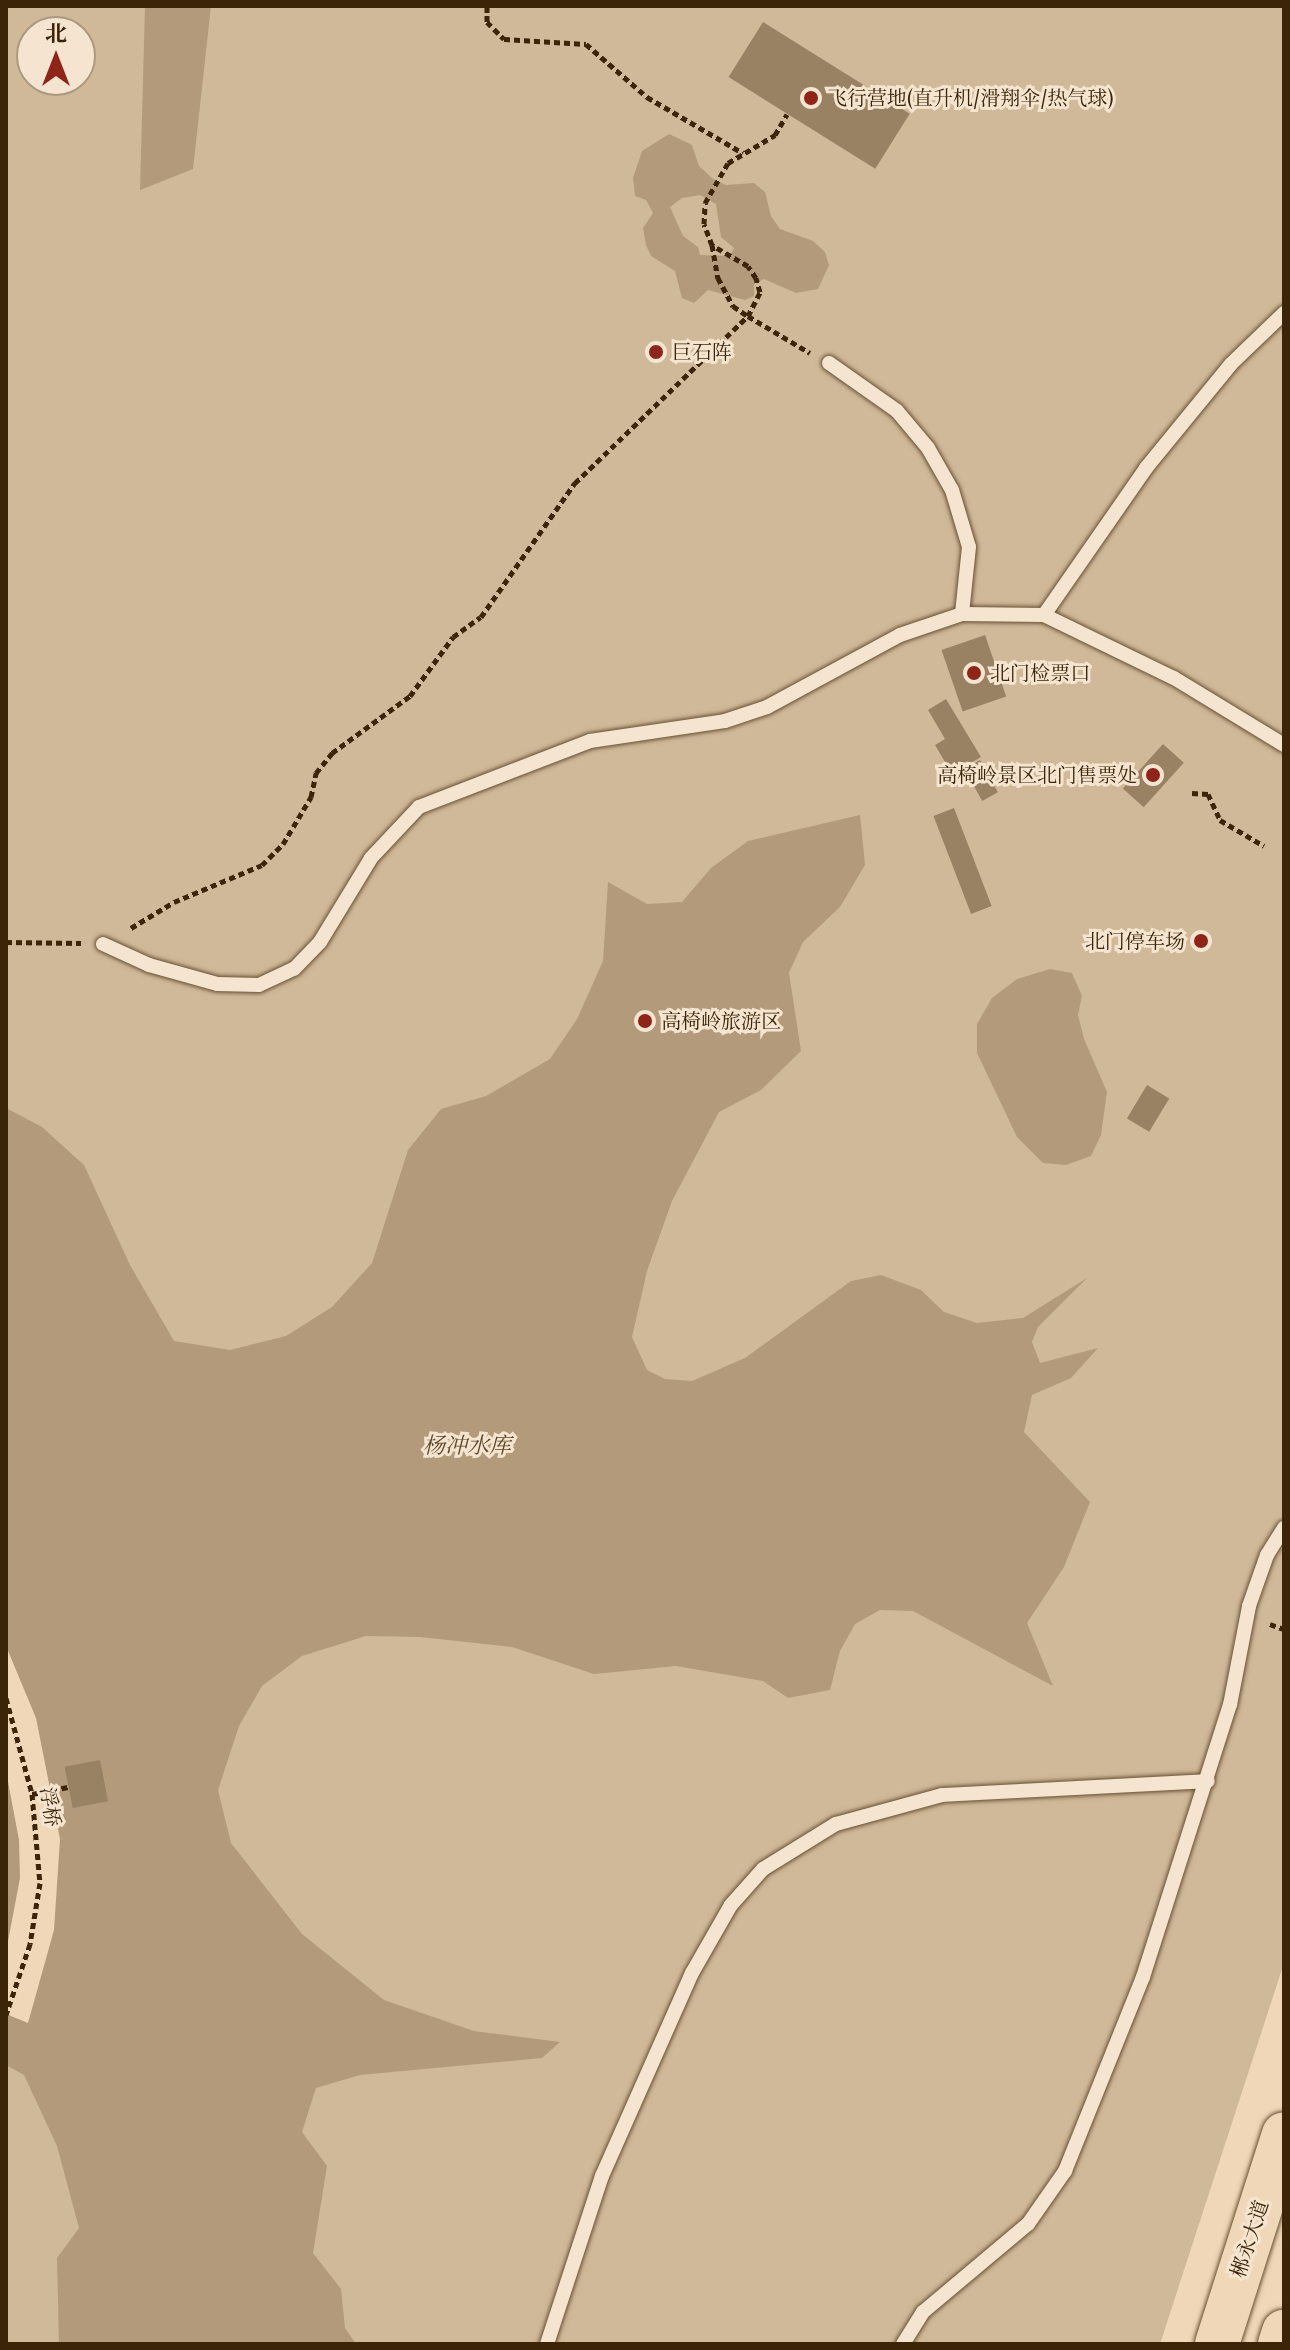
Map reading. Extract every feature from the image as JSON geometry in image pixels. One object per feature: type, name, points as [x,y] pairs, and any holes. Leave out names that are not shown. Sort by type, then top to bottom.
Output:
[{"type":"highway","name":"郴永大道","points":[[1217,2344],[1284,2134]]},
{"type":"highway","points":[[1280,2344],[1284,2332]]},
{"type":"lane","points":[[1044,615],[1146,468],[1231,364],[1284,313]]},
{"type":"lane","points":[[829,363],[897,411],[928,448],[952,490],[969,547],[962,614]]},
{"type":"lane","points":[[103,944],[176,973],[217,984],[259,985],[294,969],[320,942],[371,858],[419,807],[590,741],[725,721],[767,707],[900,635],[962,614],[1044,615],[1174,678],[1284,745]]},
{"type":"lane","points":[[903,2344],[923,2312],[1028,2224],[1065,2171],[1143,1977],[1230,1705],[1249,1606],[1267,1555],[1284,1528]]},
{"type":"lane","points":[[547,2344],[602,2176],[692,1973],[731,1905],[763,1869],[836,1824],[942,1795],[1208,1781]]},
{"type":"path","points":[[487,6],[487,22],[504,39],[586,44],[647,97],[743,153]]},
{"type":"path","points":[[787,114],[775,135],[728,163],[705,203],[704,224],[712,245],[718,278],[733,306],[829,363]]},
{"type":"path","points":[[6,942],[103,944],[174,902],[262,865],[283,844],[311,797],[316,773],[332,753],[410,696],[453,637],[481,617],[575,483],[748,316],[760,292],[756,278],[748,266],[712,245]]},
{"type":"path","points":[[1192,793],[1208,794],[1220,820],[1264,846]]},
{"type":"path","name":"浮桥","points":[[6,1698],[32,1794],[40,1883],[30,1944],[6,2015]]},
{"type":"path","points":[[32,1794],[69,1787]]},
{"type":"shaded area","name":"高椅岭旅游区","points":[[6,6],[1284,6],[1284,1963],[1160,2344],[6,2344]]},
{"type":"water","points":[[145,6],[211,6],[193,169],[140,190]]},
{"type":"water","points":[[669,134],[692,145],[699,166],[713,179],[726,185],[754,183],[765,192],[771,216],[780,229],[813,241],[825,252],[829,265],[818,289],[796,293],[764,279],[754,284],[754,296],[745,300],[708,290],[694,303],[682,298],[675,271],[651,256],[646,245],[643,228],[653,213],[646,200],[635,196],[633,178],[642,151]],"holes":[[[700,195],[716,204],[721,237],[734,248],[730,256],[700,255],[698,247],[683,236],[670,207],[682,198]]]},
{"type":"water","name":"杨冲水库","points":[[860,815],[865,865],[840,907],[803,942],[789,973],[801,1051],[761,1090],[719,1112],[672,1201],[647,1271],[632,1337],[647,1370],[665,1379],[692,1381],[745,1358],[851,1281],[881,1275],[921,1290],[944,1312],[977,1323],[1023,1318],[1087,1278],[1038,1327],[1032,1342],[1040,1363],[1098,1348],[1071,1378],[1032,1395],[1024,1432],[1090,1502],[1064,1567],[1027,1623],[1053,1686],[913,1611],[880,1610],[855,1624],[840,1651],[830,1690],[788,1698],[763,1681],[676,1666],[594,1674],[512,1647],[420,1637],[366,1636],[302,1656],[262,1686],[239,1726],[218,1790],[231,1843],[302,1934],[384,2000],[474,2031],[560,2042],[542,2058],[360,2075],[316,2088],[302,2132],[327,2166],[313,2253],[341,2289],[345,2328],[356,2344],[59,2344],[57,2258],[79,2228],[57,2146],[24,2075],[6,2065],[6,1108],[42,1127],[84,1165],[130,1265],[174,1341],[230,1350],[286,1336],[332,1307],[372,1263],[408,1150],[441,1109],[486,1096],[550,1059],[577,1019],[603,961],[608,882],[647,904],[682,902],[711,868],[748,841]]},
{"type":"water","points":[[1050,969],[1072,973],[1082,996],[1078,1015],[1084,1039],[1107,1092],[1101,1135],[1091,1156],[1066,1165],[1043,1163],[1017,1137],[977,1053],[977,1024],[992,998],[1017,979]]},
{"type":"pier","points":[[6,1646],[36,1718],[60,1839],[54,1930],[28,2023],[6,2014],[6,1952],[20,1878],[19,1840],[6,1771]]},
{"type":"building","points":[[763,22],[910,114],[875,169],[729,77]]},
{"type":"building","name":"北门检票口","points":[[985,635],[1006,696],[963,711],[942,650]]},
{"type":"building","points":[[946,699],[981,757],[952,774],[935,745],[945,739],[928,710]]},
{"type":"building","name":"高椅岭景区北门售票处","points":[[1163,744],[1184,763],[1144,807],[1123,789]]},
{"type":"building","points":[[980,760],[998,792],[982,801],[964,769]]},
{"type":"building","points":[[954,808],[992,906],[971,914],[933,816]]},
{"type":"building","points":[[1147,1085],[1169,1098],[1149,1132],[1127,1118]]},
{"type":"building","points":[[100,1760],[108,1801],[73,1808],[65,1767]]},
{"type":"place","name":"飞行营地(直升机/滑翔伞/热气球)","points":[[811,98]]},
{"type":"place","name":"巨石阵","points":[[656,352]]},
{"type":"place","name":"北门检票口","points":[[974,673]]},
{"type":"place","name":"高椅岭景区北门售票处","points":[[1153,775]]},
{"type":"place","name":"北门停车场","points":[[1201,941]]},
{"type":"place","name":"高椅岭旅游区","points":[[645,1021]]}]
